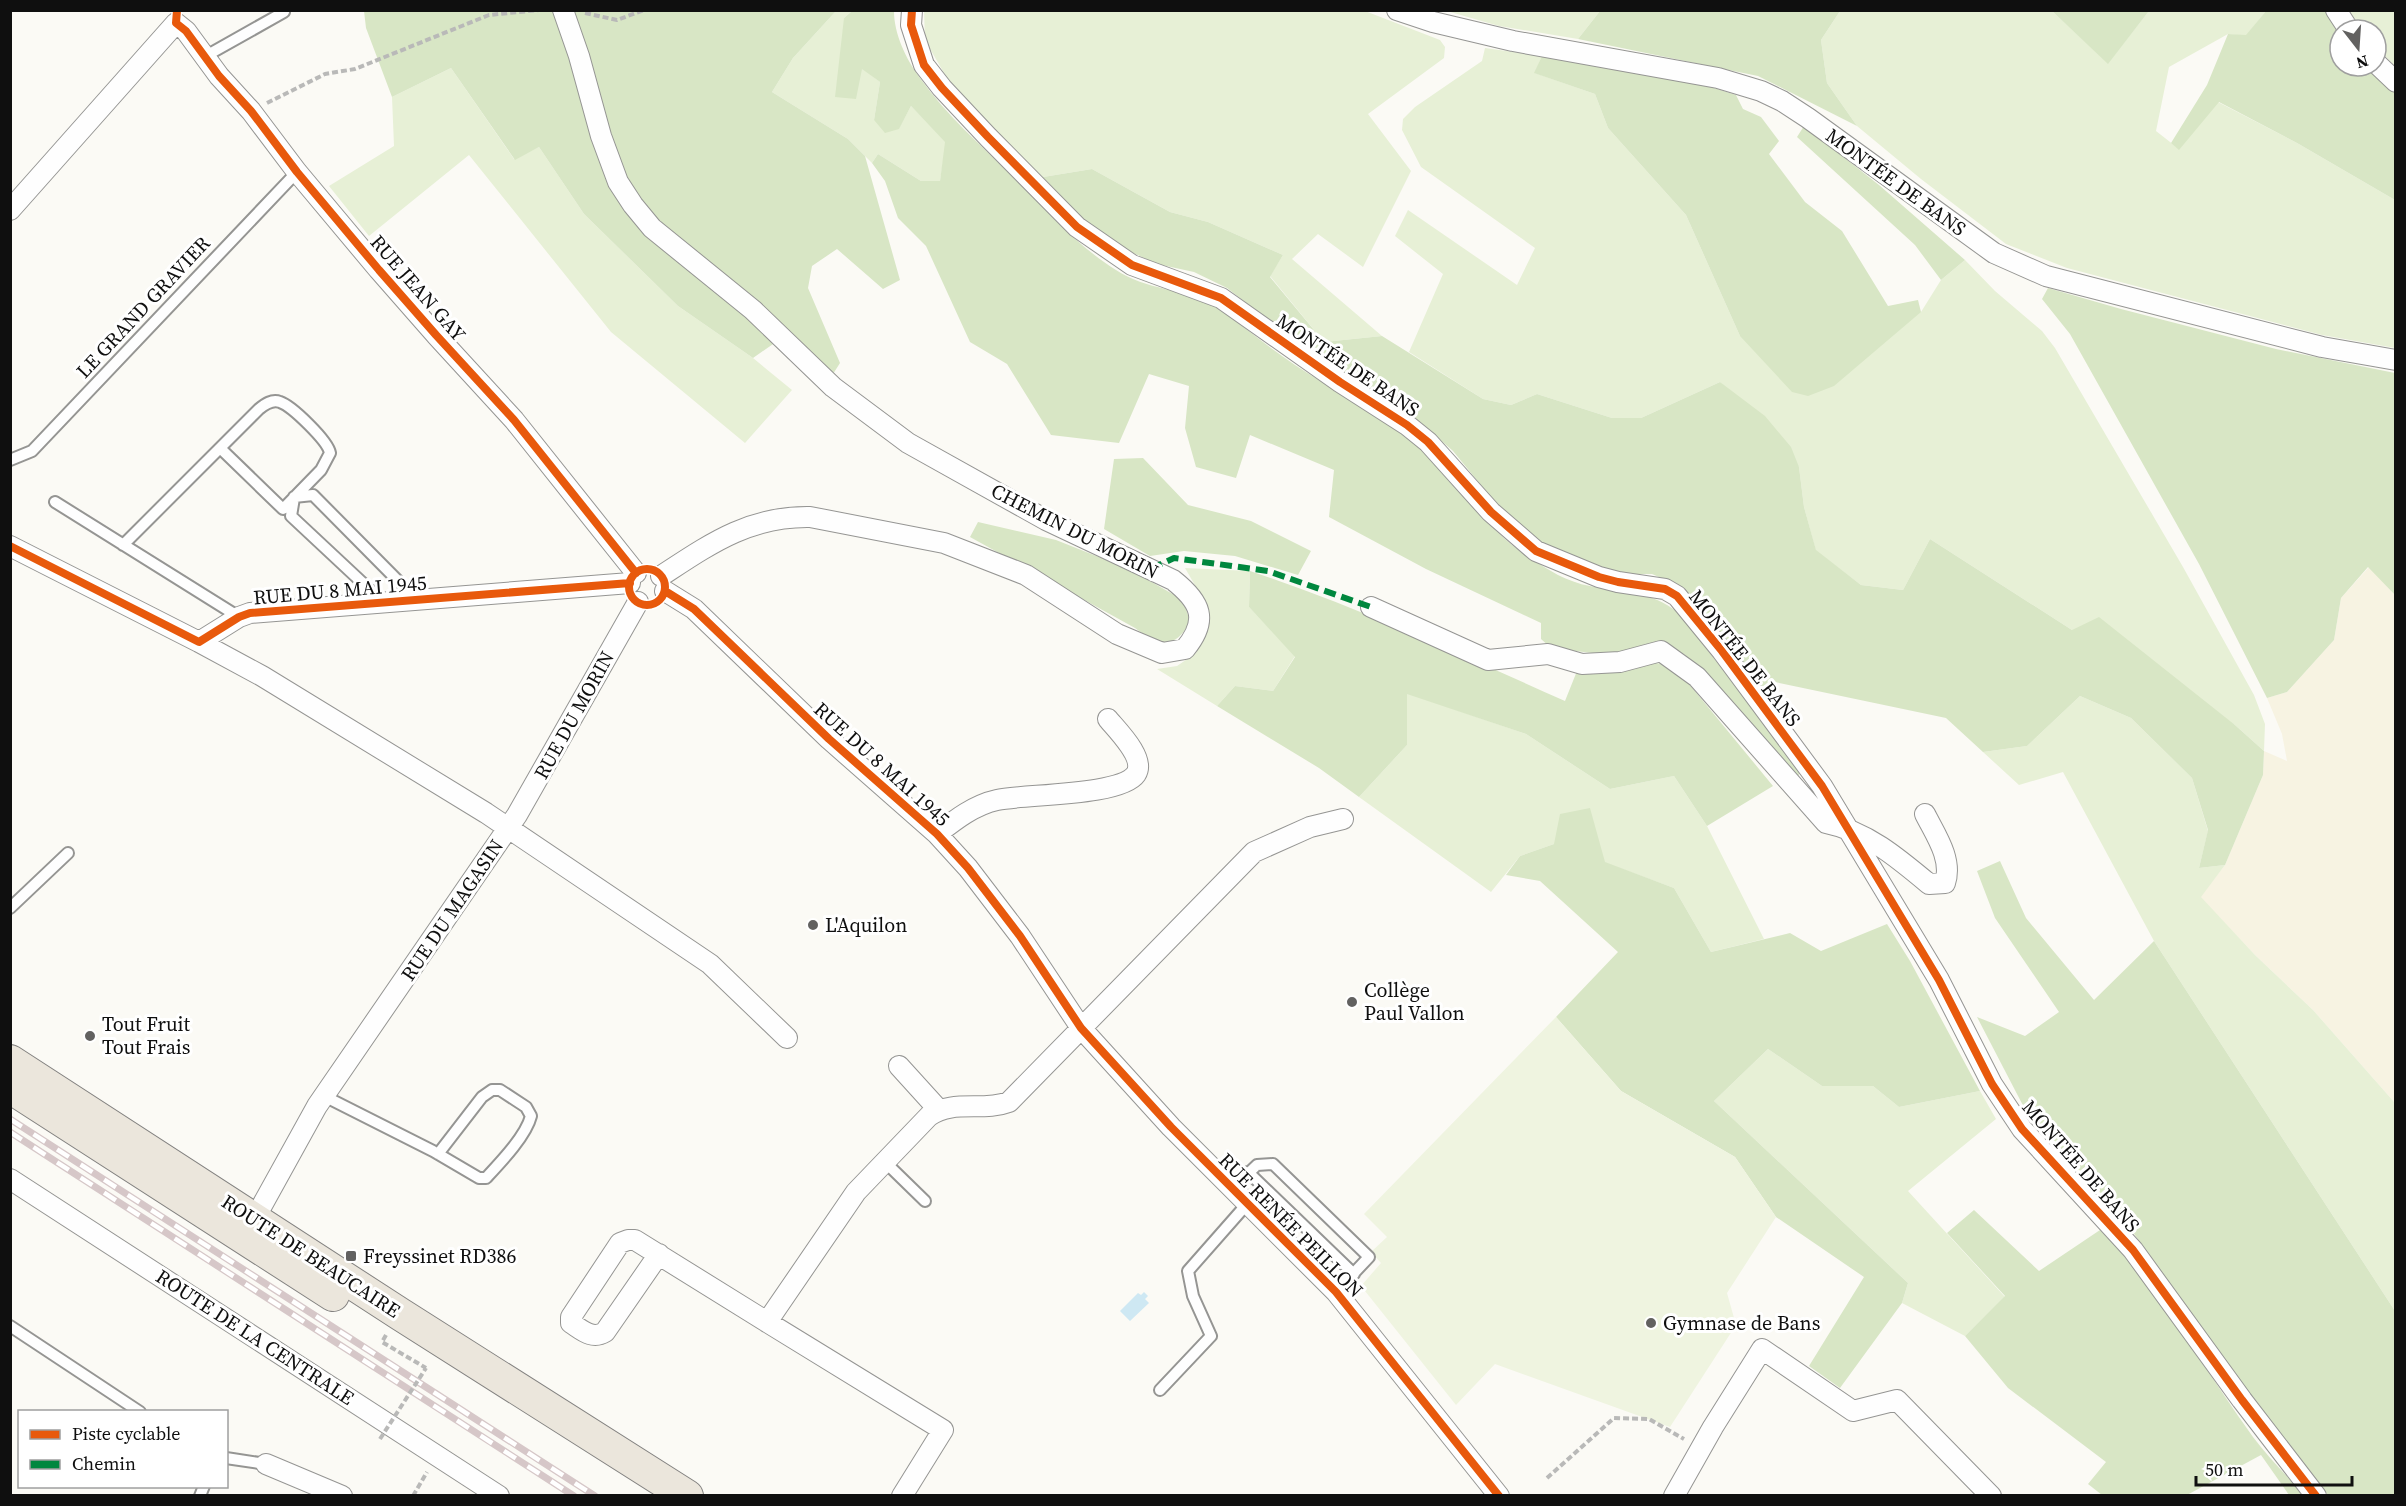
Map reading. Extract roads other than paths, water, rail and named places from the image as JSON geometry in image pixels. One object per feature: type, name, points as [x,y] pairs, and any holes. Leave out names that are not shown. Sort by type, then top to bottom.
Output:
[{"type":"main road","name":"ROUTE DE BEAUCAIRE","points":[[10,1060],[249,1229]]},
{"type":"main road","name":"ROUTE DE BEAUCAIRE","points":[[10,1088],[249,1229],[612,1459]]},
{"type":"main road","points":[[612,1459],[656,1496]]},
{"type":"main road","points":[[612,1459],[687,1496]]},
{"type":"street","name":"CHEMIN DU MORIN","points":[[563,10],[579,56],[600,136],[618,182],[652,228],[753,310],[833,387],[908,442],[1046,520],[1173,580],[1186,590],[1196,604],[1200,622],[1195,637],[1185,649],[1162,653],[1117,634],[1026,575],[944,543],[810,518],[783,518],[754,524],[721,537],[663,583]]},
{"type":"street","name":"MONTÉE DE BANS","points":[[912,10],[911,25],[924,66],[1002,152],[1077,227],[1131,265],[1221,298],[1340,382],[1407,425],[1428,442],[1491,512],[1536,551],[1599,577],[1665,589],[1677,596],[1696,617],[1822,786],[1939,980],[1992,1084],[2022,1129],[2133,1250],[2242,1400],[2316,1496]]},
{"type":"street","name":"MONTÉE DE BANS","points":[[1397,10],[1433,22],[1513,41],[1740,83],[1782,101],[1808,118],[1994,253],[2046,276],[2322,347],[2396,360]]},
{"type":"street","name":"RUE JEAN GAY","points":[[10,210],[176,23],[186,31],[204,57],[250,111],[297,172],[436,335],[514,420],[633,578]]},
{"type":"street","points":[[10,546],[199,642]]},
{"type":"street","points":[[649,569],[663,583],[658,602],[652,605],[638,603],[630,591],[633,578],[649,569]]},
{"type":"street","name":"RUE DU 8 MAI 1945","points":[[199,642],[240,616],[250,613],[416,600],[633,578]]},
{"type":"street","name":"RUE DU 8 MAI 1945","points":[[663,583],[694,609],[829,738],[937,834],[968,868],[1053,984]]},
{"type":"street","name":"RUE DU MORIN","points":[[509,827],[638,603]]},
{"type":"street","points":[[1371,607],[1488,660],[1548,654],[1582,664],[1620,662],[1661,651],[1697,677],[1826,823],[1845,827],[1888,850],[1929,884],[1945,883],[1946,863],[1942,848],[1925,814]]},
{"type":"street","name":"RUE DU MAGASIN","points":[[199,642],[262,676],[509,827],[324,1096],[249,1229]]},
{"type":"street","points":[[937,834],[962,815],[996,800],[1104,789],[1125,782],[1136,774],[1137,757],[1108,719]]},
{"type":"street","points":[[767,1322],[856,1192],[929,1116],[938,1109],[948,1107],[1000,1106],[1009,1102],[1254,852],[1310,827],[1343,819]]},
{"type":"street","points":[[509,827],[710,964],[788,1038]]},
{"type":"street","name":"RUE RENÉE PEILLON","points":[[1053,984],[1081,1028],[1171,1128],[1336,1292],[1499,1496]]},
{"type":"street","points":[[899,1066],[938,1109]]},
{"type":"street","name":"ROUTE DE LA CENTRALE","points":[[10,1179],[499,1496]]},
{"type":"street","points":[[659,1254],[605,1332],[600,1335],[590,1335],[571,1323],[571,1317],[620,1243],[635,1240],[659,1254],[943,1430],[902,1496]]},
{"type":"street","points":[[1674,1496],[1762,1349],[1852,1411],[1897,1400],[1991,1496]]},
{"type":"street","points":[[266,1464],[342,1496]]},
{"type":"lane","points":[[204,57],[284,12]]},
{"type":"lane","name":"LE GRAND GRAVIER","points":[[10,460],[32,451],[297,172]]},
{"type":"lane","points":[[123,545],[220,448],[265,404],[280,401],[286,405],[325,442],[330,453],[321,470],[283,509],[220,448]]},
{"type":"lane","points":[[294,497],[313,495],[416,600]]},
{"type":"lane","points":[[294,497],[291,516],[383,602]]},
{"type":"lane","points":[[55,502],[240,616]]},
{"type":"lane","points":[[10,908],[68,854]]},
{"type":"lane","points":[[324,1096],[438,1154],[479,1178],[486,1178],[528,1125],[531,1116],[526,1107],[500,1090],[492,1090],[482,1098],[438,1154]]},
{"type":"lane","points":[[885,1162],[925,1201]]},
{"type":"lane","points":[[1232,1189],[1257,1165],[1273,1164],[1369,1257],[1336,1292]]},
{"type":"lane","points":[[1248,1172],[1354,1274]]},
{"type":"lane","points":[[1160,1390],[1211,1336],[1193,1296],[1188,1271],[1247,1204]]},
{"type":"lane","points":[[10,1326],[137,1410]]},
{"type":"lane","points":[[228,1458],[266,1464]]},
{"type":"water","points":[[1144,1292],[1148,1296],[1145,1299],[1149,1303],[1130,1321],[1120,1311],[1138,1293],[1141,1295]]},
{"type":"railway","points":[[10,1119],[595,1496]]},
{"type":"railway","points":[[10,1132],[574,1496]]},
{"type":"place","name":"L'Aquilon","points":[[813,925]]},
{"type":"place","name":"Collège Paul Vallon","points":[[1352,1002]]},
{"type":"place","name":"Tout Fruit Tout Frais","points":[[90,1036]]},
{"type":"place","name":"Freyssinet RD386","points":[[351,1256]]},
{"type":"place","name":"Gymnase de Bans","points":[[1651,1323]]}]
